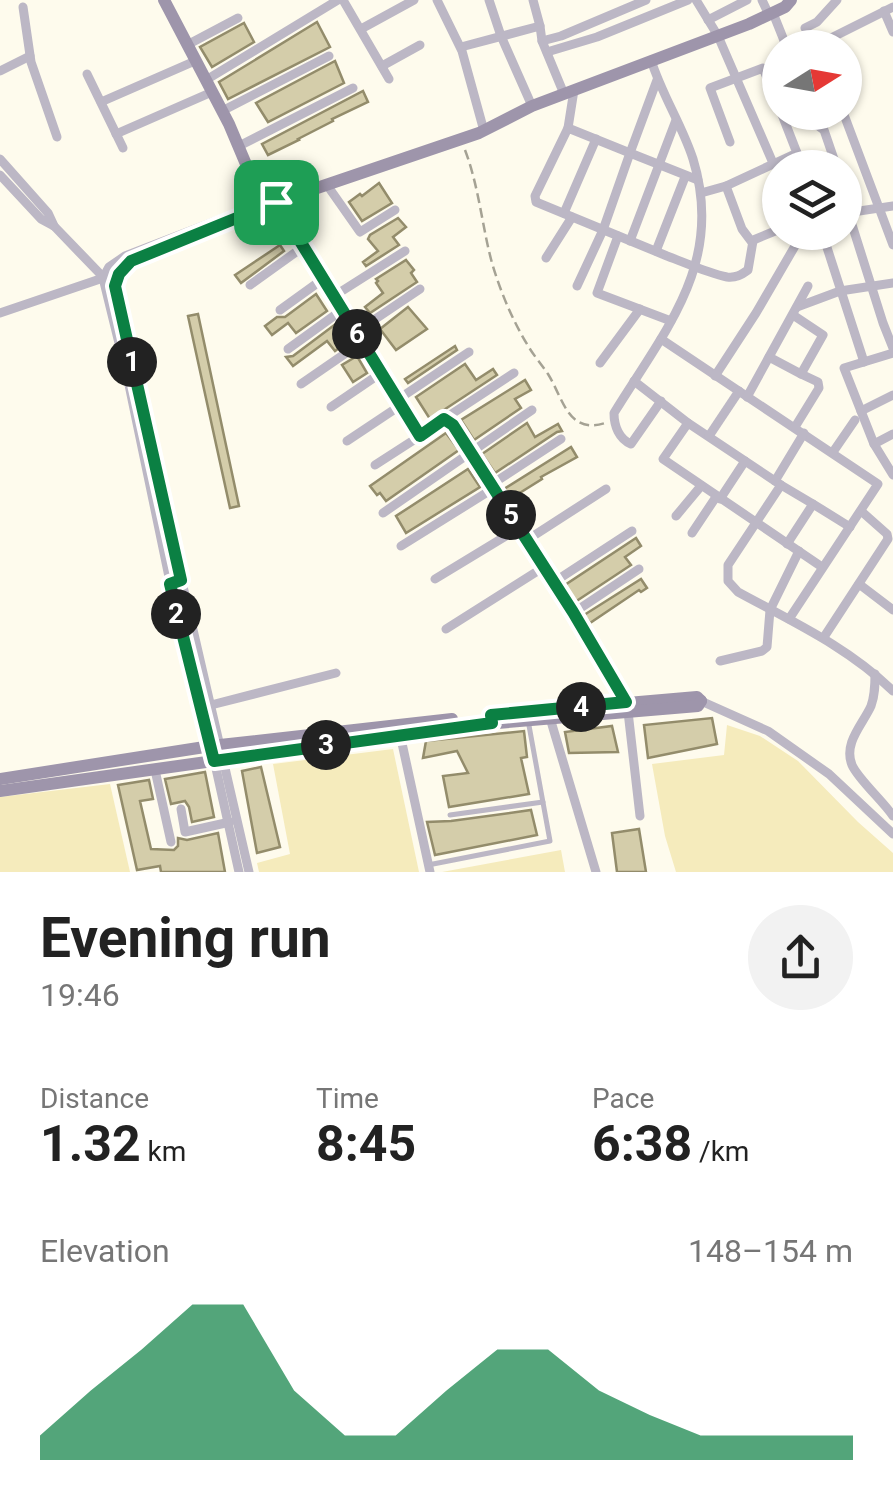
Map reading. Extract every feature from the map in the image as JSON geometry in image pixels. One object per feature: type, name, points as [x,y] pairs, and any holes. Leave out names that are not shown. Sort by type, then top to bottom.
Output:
[{"type":"street","points":[[164,0],[265,205],[303,247],[420,436]]},
{"type":"street","points":[[116,134],[209,86],[341,0],[389,79]]},
{"type":"street","points":[[361,29],[413,0]]},
{"type":"street","points":[[437,0],[461,48],[473,135]]},
{"type":"street","points":[[489,0],[532,106]]},
{"type":"street","points":[[533,0],[542,40],[569,92],[568,128],[535,200],[656,252],[728,277],[748,270],[753,242]]},
{"type":"street","points":[[612,0],[618,11]]},
{"type":"street","points":[[542,40],[561,36],[646,0]]},
{"type":"street","points":[[547,52],[692,0],[718,36],[767,150]]},
{"type":"street","points":[[708,20],[747,0]]},
{"type":"street","points":[[762,0],[779,30]]},
{"type":"street","points":[[215,745],[211,705],[170,584],[103,278],[105,272],[125,256],[248,209],[473,135],[532,106],[771,14],[792,0]]},
{"type":"street","points":[[805,28],[817,22],[837,0]]},
{"type":"street","points":[[23,6],[30,56],[56,137]]},
{"type":"street","points":[[847,30],[888,9],[893,32]]},
{"type":"street","points":[[187,45],[238,18]]},
{"type":"street","points":[[461,48],[540,26]]},
{"type":"street","points":[[382,66],[420,45]]},
{"type":"street","points":[[0,71],[30,56]]},
{"type":"street","points":[[222,111],[329,56]]},
{"type":"street","points":[[651,60],[692,157],[702,193],[702,234],[696,267],[680,305],[614,416],[625,441],[631,444],[661,401]]},
{"type":"street","points":[[101,102],[196,61]]},
{"type":"street","points":[[730,142],[710,88],[762,70]]},
{"type":"street","points":[[87,74],[123,148]]},
{"type":"street","points":[[577,286],[603,230],[657,80]]},
{"type":"street","points":[[239,146],[352,88]]},
{"type":"street","points":[[630,240],[676,120]]},
{"type":"street","points":[[568,128],[698,180]]},
{"type":"street","points":[[849,130],[893,245]]},
{"type":"street","points":[[546,258],[568,215],[596,139]]},
{"type":"street","points":[[0,159],[48,213],[54,226]]},
{"type":"street","points":[[702,193],[762,168]]},
{"type":"street","points":[[0,174],[115,289]]},
{"type":"street","points":[[656,252],[686,177]]},
{"type":"street","points":[[327,184],[360,232],[395,210]]},
{"type":"street","points":[[726,186],[742,230],[753,242]]},
{"type":"street","points":[[249,872],[180,605],[181,580],[115,289],[119,274],[131,261],[265,205]]},
{"type":"street","points":[[862,211],[893,206]]},
{"type":"street","points":[[618,236],[597,292],[670,321]]},
{"type":"street","points":[[753,242],[762,238]]},
{"type":"street","points":[[250,285],[303,247]]},
{"type":"street","points":[[715,376],[793,250]]},
{"type":"street","points":[[828,250],[864,362]]},
{"type":"street","points":[[861,250],[893,350],[844,368],[858,416],[893,474]]},
{"type":"street","points":[[334,296],[404,252]]},
{"type":"street","points":[[0,314],[103,278]]},
{"type":"street","points":[[280,310],[323,279]]},
{"type":"street","points":[[795,311],[840,290],[893,284]]},
{"type":"street","points":[[708,436],[769,358],[808,286]]},
{"type":"street","points":[[356,332],[420,289]]},
{"type":"street","points":[[600,363],[640,309]]},
{"type":"street","points":[[288,349],[342,310]]},
{"type":"street","points":[[795,311],[823,335],[801,374]]},
{"type":"street","points":[[661,339],[878,484],[790,619]]},
{"type":"street","points":[[302,384],[362,342]]},
{"type":"street","points":[[348,441],[468,352]]},
{"type":"street","points":[[769,358],[818,382],[819,388],[778,483],[728,565],[727,576],[738,592],[824,638],[875,674],[893,692]]},
{"type":"street","points":[[331,407],[382,373]]},
{"type":"street","points":[[375,465],[514,373]]},
{"type":"street","points":[[634,381],[708,436],[850,527]]},
{"type":"street","points":[[833,452],[858,416],[893,395]]},
{"type":"street","points":[[383,513],[532,410]]},
{"type":"street","points":[[444,419],[453,425],[493,486],[573,612],[627,707],[640,816]]},
{"type":"street","points":[[688,422],[663,459],[822,567]]},
{"type":"street","points":[[874,444],[893,434]]},
{"type":"street","points":[[401,546],[562,439]]},
{"type":"street","points":[[692,533],[745,461]]},
{"type":"street","points":[[676,516],[701,486]]},
{"type":"street","points":[[527,540],[606,489]]},
{"type":"street","points":[[787,544],[813,504]]},
{"type":"street","points":[[824,638],[888,539],[890,529],[861,511]]},
{"type":"street","points":[[436,579],[519,528]]},
{"type":"street","points":[[554,582],[632,530]]},
{"type":"street","points":[[720,661],[766,649],[770,610],[799,551]]},
{"type":"street","points":[[446,629],[544,567]]},
{"type":"street","points":[[573,612],[639,569]]},
{"type":"street","points":[[170,584],[181,580]]},
{"type":"street","points":[[859,584],[893,610]]},
{"type":"street","points":[[211,705],[336,673]]},
{"type":"street","points":[[875,674],[872,701],[856,731],[850,757],[860,777],[893,816]]},
{"type":"street","points":[[0,779],[215,745],[627,707],[698,706],[701,701],[768,730],[829,774],[893,834]]},
{"type":"street","points":[[0,791],[491,719],[528,720],[627,707]]},
{"type":"street","points":[[550,718],[596,872]]},
{"type":"street","points":[[400,734],[429,868]]},
{"type":"street","points":[[154,770],[171,842]]},
{"type":"street","points":[[181,809],[185,832],[233,822]]},
{"type":"street","points":[[233,822],[239,872]]},
{"type":"lane","points":[[429,868],[550,841],[528,720]]},
{"type":"lane","points":[[450,815],[543,802]]},
{"type":"path","points":[[473,135],[464,148],[506,304],[570,415],[586,426],[608,421]]},
{"type":"shaded area","points":[[727,725],[760,736],[798,761],[893,853],[893,872],[676,872],[652,764],[724,755]]},
{"type":"shaded area","points":[[393,749],[419,872],[259,872],[257,863],[290,854],[273,764]]},
{"type":"shaded area","points":[[110,784],[130,872],[0,872],[0,797]]},
{"type":"shaded area","points":[[561,850],[565,872],[442,872]]},
{"type":"building","points":[[317,22],[330,47],[228,99],[219,82]]},
{"type":"building","points":[[244,23],[254,42],[212,67],[200,47]]},
{"type":"building","points":[[335,61],[344,83],[268,122],[256,103]]},
{"type":"building","points":[[363,91],[368,102],[268,155],[262,144]]},
{"type":"building","points":[[379,183],[392,203],[362,221],[349,202]]},
{"type":"building","points":[[398,218],[406,227],[393,237],[399,245],[366,266],[363,262],[378,251],[368,239],[370,235]]},
{"type":"building","points":[[280,245],[284,251],[241,283],[235,275]]},
{"type":"building","points":[[406,260],[417,282],[370,313],[365,307],[383,293],[376,279]]},
{"type":"building","points":[[316,294],[327,311],[296,333],[288,323],[272,335],[265,326],[277,317],[285,317]]},
{"type":"building","points":[[408,307],[427,329],[396,350],[380,329]]},
{"type":"building","points":[[198,314],[239,506],[230,508],[188,316]]},
{"type":"building","points":[[337,323],[349,341],[335,351],[327,341],[293,366],[286,357],[293,356]]},
{"type":"building","points":[[455,346],[457,350],[408,383],[405,379]]},
{"type":"building","points":[[357,356],[367,373],[353,382],[342,365]]},
{"type":"building","points":[[465,364],[476,380],[493,369],[497,375],[430,419],[416,397]]},
{"type":"building","points":[[525,380],[531,390],[515,399],[521,408],[474,440],[461,420]]},
{"type":"building","points":[[527,423],[535,437],[558,424],[562,431],[495,473],[482,454]]},
{"type":"building","points":[[446,433],[459,450],[386,501],[380,493],[377,495],[370,486]]},
{"type":"building","points":[[571,447],[577,457],[510,499],[504,489]]},
{"type":"building","points":[[468,469],[480,487],[406,533],[396,516]]},
{"type":"building","points":[[636,538],[641,546],[625,557],[631,565],[575,602],[565,585]]},
{"type":"building","points":[[641,579],[647,588],[641,592],[590,623],[584,615]]},
{"type":"building","points":[[712,718],[717,744],[648,758],[644,725]]},
{"type":"building","points":[[612,726],[618,752],[569,753],[565,732]]},
{"type":"building","points":[[524,731],[527,757],[521,758],[529,794],[449,807],[443,776],[468,773],[457,751],[423,758],[426,741]]},
{"type":"building","points":[[261,767],[280,847],[257,853],[242,771]]},
{"type":"building","points":[[205,772],[214,817],[192,822],[185,801],[171,804],[165,779]]},
{"type":"building","points":[[149,780],[153,799],[140,801],[151,849],[174,850],[178,838],[187,840],[218,833],[225,872],[161,872],[160,866],[137,870],[118,785]]},
{"type":"building","points":[[531,810],[537,835],[435,855],[427,822]]},
{"type":"building","points":[[639,829],[646,872],[617,872],[612,833]]},
{"type":"route","points":[[276,202],[420,436],[444,419],[453,425],[626,702],[491,715],[492,723],[214,761],[170,584],[181,580],[115,286],[119,274],[131,261],[276,202]]}]
